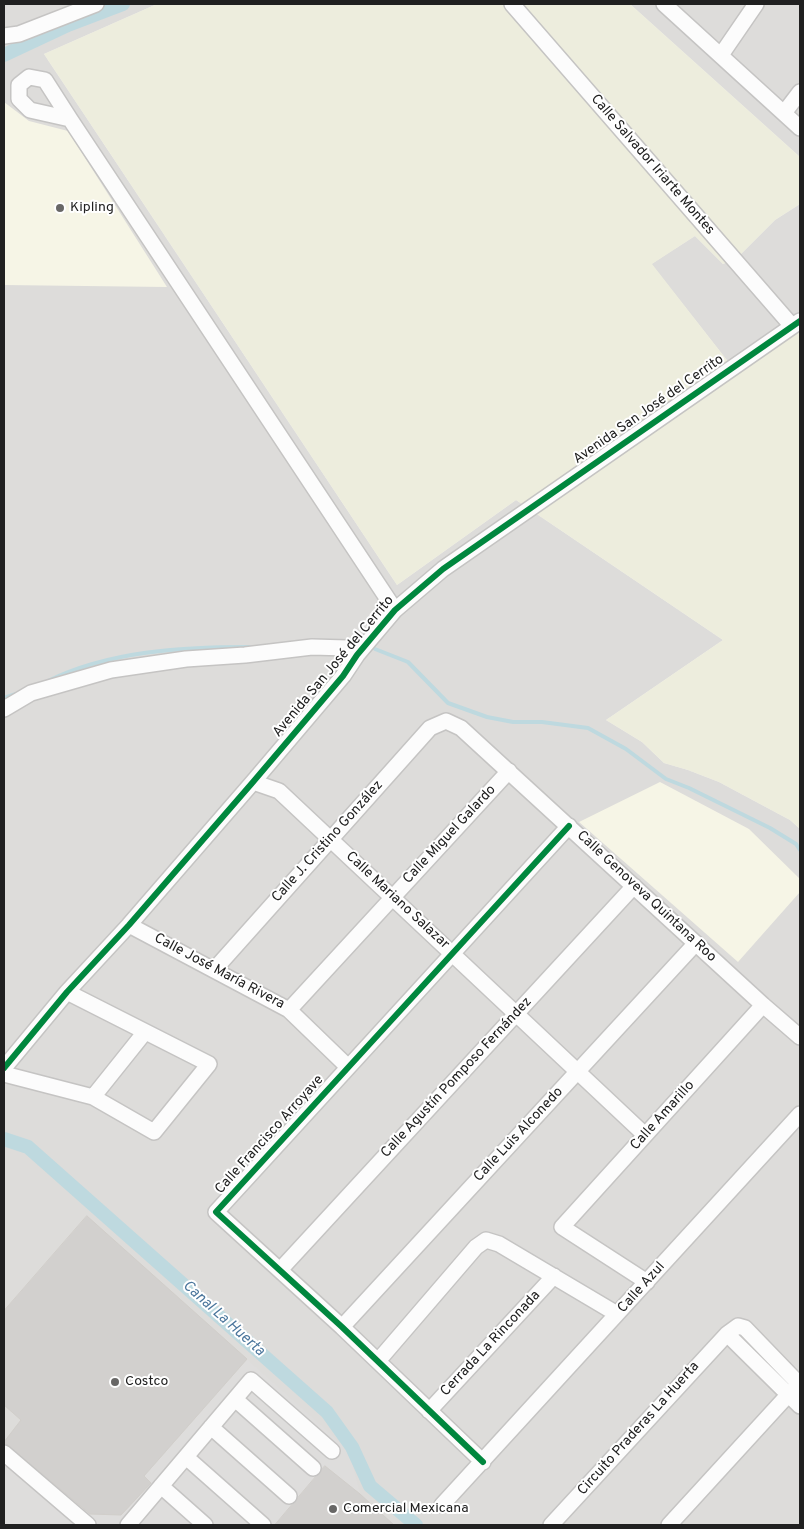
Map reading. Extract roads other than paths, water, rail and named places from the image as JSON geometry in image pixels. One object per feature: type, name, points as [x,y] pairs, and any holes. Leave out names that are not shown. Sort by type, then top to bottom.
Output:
[{"type":"street","points":[[4,36],[19,34],[96,4]]},
{"type":"street","name":"Calle Salvador Iriarte Montes","points":[[512,4],[796,323]]},
{"type":"street","points":[[664,4],[800,128]]},
{"type":"street","points":[[721,55],[756,4]]},
{"type":"street","points":[[784,114],[800,92]]},
{"type":"street","points":[[70,119],[395,610]]},
{"type":"street","name":"Avenida San José del Cerrito","points":[[4,1068],[68,992],[271,762],[344,676],[357,655],[395,610],[451,564],[796,323]]},
{"type":"street","points":[[4,709],[31,693],[111,670],[186,659],[245,655],[312,647],[347,648],[357,655]]},
{"type":"street","name":"Calle Genoveva Quintana Roo","points":[[446,721],[461,728],[800,1037]]},
{"type":"street","name":"Calle J. Cristino González","points":[[214,970],[430,728],[446,721]]},
{"type":"street","points":[[271,762],[279,791]]},
{"type":"street","name":"Calle Miguel Galardo","points":[[289,1010],[508,771]]},
{"type":"street","name":"Calle Mariano Salazar","points":[[253,782],[279,791],[645,1135]]},
{"type":"street","name":"Calle Francisco Arroyave","points":[[483,1462],[342,1326],[216,1212],[569,826]]},
{"type":"street","name":"Calle Agustín Pomposo Fernández","points":[[280,1270],[634,886]]},
{"type":"street","name":"Calle José María Rivera","points":[[129,924],[289,1010],[348,1067]]},
{"type":"street","name":"Calle Luis Alconedo","points":[[342,1326],[696,943]]},
{"type":"street","points":[[4,1074],[93,1098],[154,1132],[209,1064],[68,992]]},
{"type":"street","name":"Calle Amarillo","points":[[647,1282],[562,1228],[764,1005]]},
{"type":"street","points":[[93,1098],[145,1032]]},
{"type":"street","name":"Calle Azul","points":[[442,1504],[483,1462],[800,1114]]},
{"type":"street","points":[[378,1361],[476,1247],[486,1240],[499,1244],[617,1314]]},
{"type":"street","name":"Cerrada La Rinconada","points":[[429,1411],[554,1276]]},
{"type":"street","points":[[669,1525],[788,1395],[800,1384],[745,1328],[738,1326],[726,1334],[788,1395],[800,1406]]},
{"type":"street","name":"Circuito Praderas La Huerta","points":[[551,1525],[726,1334]]},
{"type":"street","points":[[137,1522],[161,1486],[251,1380],[332,1451]]},
{"type":"street","points":[[235,1399],[313,1468]]},
{"type":"street","points":[[211,1427],[289,1496]]},
{"type":"street","points":[[4,1454],[84,1524]]},
{"type":"street","points":[[186,1457],[263,1525]]},
{"type":"street","points":[[161,1486],[205,1525]]},
{"type":"waterway","name":"Canal La Huerta","points":[[4,55],[68,25],[123,4]]},
{"type":"waterway","points":[[345,641],[361,639]]},
{"type":"waterway","points":[[48,681],[71,671],[120,657],[197,648],[249,647]]},
{"type":"waterway","points":[[375,649],[408,662],[448,703],[487,717],[513,722],[542,722],[588,728],[626,749],[666,779],[689,788],[770,828],[796,844],[800,850]]},
{"type":"waterway","points":[[4,698],[16,694]]},
{"type":"waterway","name":"Canal La Huerta","points":[[4,1139],[28,1147],[327,1412],[352,1447],[370,1486],[416,1525]]},
{"type":"place","name":"Kipling","points":[[60,208]]},
{"type":"place","name":"Costco","points":[[115,1382]]},
{"type":"place","name":"Comercial Mexicana","points":[[333,1509]]}]
